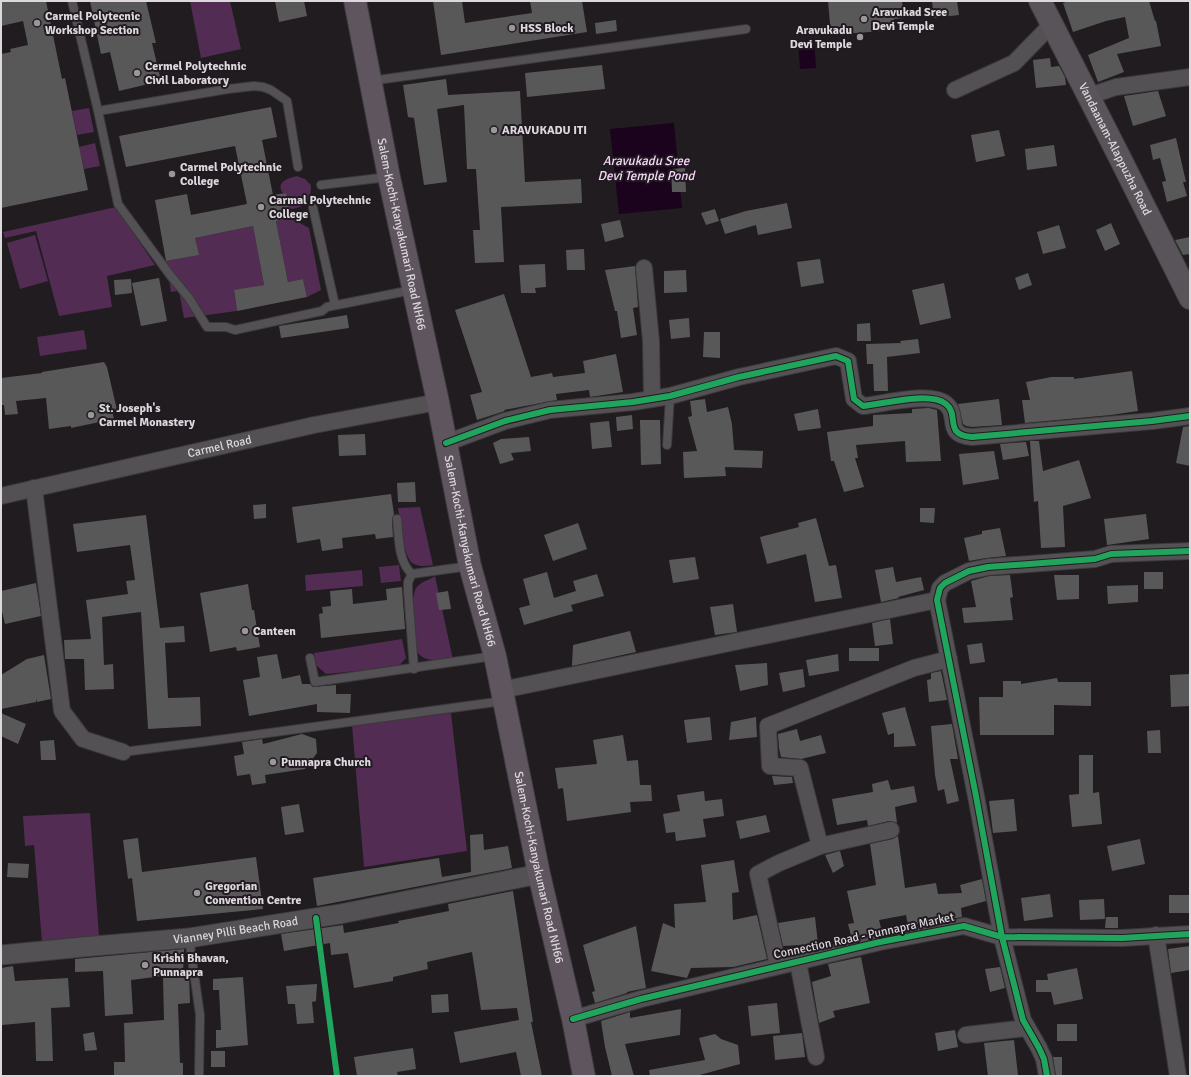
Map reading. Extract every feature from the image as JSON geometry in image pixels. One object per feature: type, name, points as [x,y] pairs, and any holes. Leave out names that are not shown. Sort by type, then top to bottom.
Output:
[{"type":"highway","name":"Salem-Kochi-Kanyakumari Road NH66","points":[[355,1],[389,177],[438,402],[470,566],[495,656],[539,874],[573,1019],[584,1076]]},
{"type":"main road","name":"Vandaanam-Alappuzha Road","points":[[1040,1],[1190,298]]},
{"type":"street","points":[[955,90],[1014,63],[1052,24]]},
{"type":"street","points":[[1089,96],[1116,87],[1190,77]]},
{"type":"street","points":[[644,268],[651,341],[652,399]]},
{"type":"street","points":[[446,443],[506,421],[550,410],[633,402],[670,396],[739,377],[836,356],[848,361],[854,400],[863,406],[886,403],[900,399],[926,398],[940,401],[947,405],[954,428],[958,433],[964,436],[972,437],[1152,421],[1190,416]]},
{"type":"street","name":"Carmel Road","points":[[1,496],[314,425],[438,402]]},
{"type":"street","points":[[34,488],[62,711],[83,739],[123,752]]},
{"type":"street","points":[[1047,1076],[1044,1059],[1023,1020],[1002,937],[949,659],[936,600],[940,588],[945,583],[969,571],[988,567],[1095,559],[1111,554],[1190,551]]},
{"type":"street","points":[[503,696],[936,600]]},
{"type":"street","points":[[820,846],[800,768],[770,766],[768,726],[914,668],[949,659]]},
{"type":"street","points":[[778,966],[758,874],[779,863],[820,846],[891,830]]},
{"type":"street","name":"Vianney Pilli Beach Road","points":[[1,955],[189,938],[340,914],[539,874]]},
{"type":"street","name":"Connection Road - Punnapra Market","points":[[573,1019],[641,999],[778,966],[880,942],[964,926],[1002,937],[1122,938],[1190,934]]},
{"type":"street","points":[[1156,935],[1178,1076]]},
{"type":"street","points":[[798,962],[816,1057]]},
{"type":"street","points":[[966,1035],[1026,1028]]},
{"type":"lane","points":[[72,1],[118,204],[170,275],[189,298],[207,327],[226,327],[234,330],[322,311],[331,306],[414,290]]},
{"type":"lane","points":[[370,82],[746,29]]},
{"type":"lane","points":[[98,111],[228,89],[254,86],[263,87],[271,90],[287,101],[298,167]]},
{"type":"lane","points":[[321,185],[389,177]]},
{"type":"lane","points":[[313,208],[331,306]]},
{"type":"lane","points":[[667,445],[670,396]]},
{"type":"lane","points":[[397,519],[403,561],[406,569],[412,574],[470,566]]},
{"type":"lane","points":[[412,574],[408,582],[408,592],[414,669]]},
{"type":"lane","points":[[310,658],[315,682],[414,669],[495,656]]},
{"type":"lane","points":[[123,752],[210,741],[503,696]]},
{"type":"lane","points":[[189,938],[200,1015],[199,1076]]},
{"type":"shaded area","points":[[190,1],[230,1],[241,49],[201,58]]},
{"type":"shaded area","points":[[89,108],[94,132],[77,135],[72,111]]},
{"type":"shaded area","points":[[95,143],[100,166],[84,169],[79,147]]},
{"type":"shaded area","points":[[297,176],[305,179],[311,185],[310,196],[303,205],[289,209],[286,193],[283,193],[281,186],[287,179]]},
{"type":"shaded area","points":[[116,207],[155,265],[107,276],[112,307],[59,316],[36,231],[5,238],[3,232]]},
{"type":"shaded area","points":[[291,218],[309,228],[321,290],[307,297],[303,279],[288,282],[276,221]]},
{"type":"shaded area","points":[[253,226],[264,285],[234,291],[237,311],[184,318],[179,291],[171,292],[166,261],[198,255],[195,238]]},
{"type":"shaded area","points":[[35,235],[48,281],[20,289],[7,243]]},
{"type":"shaded area","points":[[84,330],[87,349],[40,356],[37,337]]},
{"type":"shaded area","points":[[420,507],[433,565],[421,566],[410,561],[403,539],[398,508]]},
{"type":"shaded area","points":[[399,565],[401,581],[381,583],[379,567]]},
{"type":"shaded area","points":[[362,570],[363,586],[306,591],[305,575]]},
{"type":"shaded area","points":[[435,576],[453,660],[427,659],[419,655],[417,651],[413,600],[414,593],[420,584]]},
{"type":"shaded area","points":[[402,639],[406,658],[398,667],[326,674],[316,665],[314,653]]},
{"type":"shaded area","points":[[451,713],[467,851],[364,867],[352,725]]},
{"type":"shaded area","points":[[90,813],[99,936],[42,942],[34,845],[25,846],[23,816]]},
{"type":"water","points":[[814,39],[816,68],[800,69],[798,41]]},
{"type":"water","name":"Aravukadu Sree Devi Temple Pond","points":[[674,123],[682,208],[619,214],[610,129]]},
{"type":"building","points":[[1,1],[46,1],[62,79],[65,78],[88,190],[1,208],[1,54],[11,52],[10,49],[28,45],[23,21],[1,26]]},
{"type":"building","points":[[90,1],[146,1],[156,43],[152,43],[161,81],[119,91],[110,52],[101,54]]},
{"type":"building","points":[[275,1],[304,1],[307,16],[279,22]]},
{"type":"building","name":"HSS Block","points":[[433,1],[462,1],[465,23],[532,13],[530,1],[582,1],[587,32],[441,55]]},
{"type":"building","name":"Aravukad Sree Devi Temple","points":[[828,1],[902,1],[904,18],[894,19],[895,30],[831,35]]},
{"type":"building","name":"Aravukad Sree Devi Temple","points":[[932,1],[957,1],[959,15],[934,18]]},
{"type":"building","points":[[1069,1],[1149,1],[1156,21],[1161,46],[1117,54],[1124,72],[1098,82],[1088,55],[1129,38],[1125,17],[1106,21],[1073,32],[1063,3]]},
{"type":"building","points":[[616,20],[617,31],[596,34],[595,23]]},
{"type":"building","points":[[1050,58],[1051,67],[1059,66],[1065,77],[1066,85],[1036,88],[1033,60]]},
{"type":"building","points":[[602,65],[605,89],[527,97],[525,73]]},
{"type":"building","points":[[446,79],[448,95],[520,91],[525,182],[581,179],[582,203],[501,207],[504,262],[475,263],[473,230],[480,230],[476,169],[467,169],[464,105],[437,109],[447,182],[424,185],[414,118],[408,117],[403,85]]},
{"type":"building","points":[[1158,91],[1166,116],[1133,126],[1124,96]]},
{"type":"building","name":"Carmal Polytechnic College","points":[[271,107],[277,137],[262,140],[273,195],[286,193],[291,218],[276,221],[288,282],[303,279],[307,297],[237,311],[234,290],[264,285],[253,226],[195,238],[199,255],[166,261],[155,200],[187,194],[191,215],[247,204],[235,146],[126,167],[119,136]]},
{"type":"building","points":[[999,130],[1005,156],[976,162],[971,135]]},
{"type":"building","points":[[1176,138],[1186,182],[1183,182],[1187,196],[1167,202],[1162,182],[1166,181],[1160,158],[1153,160],[1150,145]]},
{"type":"building","points":[[1054,145],[1057,166],[1027,170],[1025,149]]},
{"type":"building","points":[[685,168],[686,192],[672,192],[671,169]]},
{"type":"building","points":[[787,203],[792,228],[758,235],[756,225],[725,234],[720,219],[746,211]]},
{"type":"building","points":[[715,209],[719,221],[706,225],[701,213]]},
{"type":"building","points":[[620,220],[624,237],[605,242],[601,224]]},
{"type":"building","points":[[1111,223],[1120,244],[1105,251],[1096,230]]},
{"type":"building","points":[[1059,225],[1066,248],[1043,254],[1037,232]]},
{"type":"building","points":[[1190,237],[1190,254],[1183,255],[1175,240]]},
{"type":"building","points":[[584,249],[585,270],[567,270],[566,250]]},
{"type":"building","points":[[820,259],[824,283],[801,287],[797,262]]},
{"type":"building","points":[[545,264],[546,287],[535,288],[536,293],[521,293],[519,265]]},
{"type":"building","points":[[635,266],[638,307],[633,308],[637,335],[621,338],[617,311],[615,311],[605,270]]},
{"type":"building","points":[[686,270],[687,292],[664,293],[664,271]]},
{"type":"building","points":[[1028,273],[1032,285],[1019,290],[1015,278]]},
{"type":"building","points":[[159,278],[167,321],[141,326],[132,283]]},
{"type":"building","points":[[131,279],[132,293],[115,295],[114,280]]},
{"type":"building","points":[[944,283],[951,318],[920,325],[912,290]]},
{"type":"building","points":[[504,294],[531,377],[552,373],[553,377],[585,373],[583,361],[616,354],[623,392],[590,397],[589,390],[556,394],[557,400],[504,410],[505,411],[477,420],[470,395],[482,392],[455,310]]},
{"type":"building","points":[[347,315],[349,328],[281,338],[279,326]]},
{"type":"building","points":[[689,318],[690,337],[671,339],[669,320]]},
{"type":"building","points":[[870,323],[871,341],[857,341],[857,324]]},
{"type":"building","points":[[704,332],[720,332],[720,358],[703,357]]},
{"type":"building","points":[[918,339],[920,353],[887,357],[888,391],[874,391],[873,364],[867,364],[866,344],[901,343],[900,341]]},
{"type":"building","points":[[104,362],[107,367],[117,410],[112,411],[114,419],[71,428],[71,426],[49,429],[46,398],[16,401],[18,414],[5,415],[4,405],[1,405],[1,378],[42,373]]},
{"type":"building","points":[[1132,371],[1138,411],[1025,423],[1022,400],[1030,400],[1026,382],[1051,377],[1074,377],[1074,379]]},
{"type":"building","points":[[705,399],[707,412],[728,407],[732,424],[734,450],[763,451],[762,468],[725,467],[726,476],[684,478],[683,452],[697,451],[688,417],[692,416],[690,401]]},
{"type":"building","points":[[999,399],[1002,425],[972,427],[963,424],[958,404]]},
{"type":"building","points":[[929,408],[937,410],[941,461],[906,462],[905,441],[856,445],[858,458],[855,458],[864,487],[844,492],[834,461],[831,461],[827,432],[873,426],[873,415],[912,413],[912,409]]},
{"type":"building","points":[[818,409],[821,428],[798,431],[794,414]]},
{"type":"building","points":[[632,415],[633,429],[617,431],[616,417]]},
{"type":"building","points":[[640,420],[660,420],[661,464],[641,465]]},
{"type":"building","points":[[609,421],[612,447],[592,449],[590,423]]},
{"type":"building","points":[[1190,426],[1190,466],[1176,463],[1183,427]]},
{"type":"building","points":[[365,434],[366,455],[339,456],[338,435]]},
{"type":"building","points":[[529,437],[531,451],[511,453],[514,460],[500,464],[493,443],[501,439]]},
{"type":"building","points":[[1030,441],[1039,441],[1043,471],[1079,460],[1091,498],[1063,506],[1065,547],[1041,548],[1038,501],[1034,502]]},
{"type":"building","points":[[1026,442],[1029,456],[1003,460],[1000,444]]},
{"type":"building","points":[[994,451],[999,479],[963,485],[959,454]]},
{"type":"building","points":[[415,482],[416,502],[398,502],[397,483]]},
{"type":"building","points":[[391,494],[394,514],[392,520],[393,537],[376,539],[375,534],[342,538],[343,548],[322,551],[320,539],[297,543],[292,507]]},
{"type":"building","points":[[266,504],[266,518],[254,519],[253,505]]},
{"type":"building","points":[[920,508],[935,508],[934,523],[920,522]]},
{"type":"building","points":[[1146,514],[1149,539],[1107,545],[1104,519]]},
{"type":"building","points":[[146,515],[160,628],[184,626],[185,642],[165,643],[168,698],[200,697],[201,726],[148,729],[141,612],[102,617],[104,665],[113,664],[114,689],[85,690],[84,659],[65,659],[64,640],[91,639],[86,600],[128,594],[126,581],[135,580],[130,545],[77,552],[73,524]]},
{"type":"building","points":[[816,518],[829,566],[836,565],[842,598],[815,602],[806,554],[767,564],[760,537],[799,527],[798,523]]},
{"type":"building","points":[[578,523],[587,549],[553,561],[544,535]]},
{"type":"building","points":[[1000,528],[1006,556],[969,561],[964,538],[982,534],[982,531]]},
{"type":"building","points":[[695,557],[699,579],[673,583],[669,560]]},
{"type":"building","points":[[893,567],[896,582],[921,577],[924,590],[881,602],[875,570]]},
{"type":"building","points":[[547,572],[554,598],[576,591],[573,581],[597,574],[604,596],[571,605],[573,611],[524,625],[519,608],[530,605],[523,579]]},
{"type":"building","points":[[1144,572],[1163,572],[1163,589],[1144,589]]},
{"type":"building","points":[[1010,575],[1013,597],[1010,598],[1013,620],[964,623],[962,608],[976,607],[971,581],[989,576]]},
{"type":"building","points":[[1054,575],[1079,575],[1079,599],[1057,600]]},
{"type":"building","points":[[36,583],[41,616],[5,624],[1,607],[1,591]]},
{"type":"building","points":[[248,584],[260,647],[237,651],[236,647],[210,652],[200,593]]},
{"type":"building","points":[[1138,585],[1138,602],[1108,604],[1107,586]]},
{"type":"building","points":[[402,587],[405,629],[321,638],[319,614],[323,613],[322,607],[331,606],[330,591],[352,589],[353,604],[387,600],[386,589]]},
{"type":"building","points":[[448,591],[451,609],[439,610],[436,593]]},
{"type":"building","points":[[733,604],[737,632],[715,635],[710,607]]},
{"type":"building","points":[[890,619],[893,644],[875,646],[872,623]]},
{"type":"building","points":[[630,631],[636,652],[572,666],[573,645]]},
{"type":"building","points":[[982,643],[985,662],[970,664],[967,645]]},
{"type":"building","points":[[849,648],[879,648],[879,661],[849,661]]},
{"type":"building","points":[[277,654],[282,679],[300,675],[302,684],[310,684],[313,687],[336,685],[336,694],[351,694],[350,713],[317,712],[317,704],[249,716],[243,680],[260,677],[257,657]]},
{"type":"building","points":[[838,654],[839,671],[809,676],[806,660]]},
{"type":"building","points":[[44,655],[51,699],[37,702],[37,699],[36,702],[1,709],[1,675],[27,659]]},
{"type":"building","points":[[767,663],[768,685],[740,691],[735,665]]},
{"type":"building","points":[[803,669],[805,687],[783,692],[779,673]]},
{"type":"building","points":[[941,671],[947,700],[929,702],[927,680],[931,679],[931,673]]},
{"type":"building","points":[[1190,674],[1190,706],[1171,707],[1170,675]]},
{"type":"building","points":[[1057,678],[1058,682],[1091,682],[1091,706],[1054,705],[1054,735],[980,735],[979,697],[1003,697],[1003,681],[1021,681],[1021,684]]},
{"type":"building","points":[[905,707],[916,746],[894,747],[894,733],[888,735],[882,713]]},
{"type":"building","points":[[1,713],[26,724],[18,744],[1,736]]},
{"type":"building","points":[[710,717],[712,740],[687,743],[684,720]]},
{"type":"building","points":[[756,717],[757,737],[729,740],[731,722]]},
{"type":"building","points":[[952,724],[958,759],[950,759],[959,801],[947,804],[944,789],[938,791],[935,775],[931,726]]},
{"type":"building","points":[[797,729],[800,741],[821,735],[826,753],[801,759],[781,757],[778,734]]},
{"type":"building","points":[[1160,730],[1161,753],[1148,753],[1147,731]]},
{"type":"building","name":"Punnapra Church","points":[[302,734],[316,739],[317,753],[305,769],[265,775],[266,783],[252,785],[250,774],[237,776],[234,756],[244,754],[242,742],[262,739],[263,744]]},
{"type":"building","points":[[623,735],[627,761],[638,760],[640,785],[651,785],[652,801],[630,802],[631,812],[567,821],[563,788],[558,789],[555,768],[597,764],[593,740]]},
{"type":"building","points":[[54,740],[56,760],[41,760],[40,741]]},
{"type":"building","points":[[1079,755],[1093,755],[1093,793],[1099,792],[1102,824],[1072,827],[1069,795],[1079,794]]},
{"type":"building","points":[[772,776],[792,777],[793,783],[774,785]]},
{"type":"building","points":[[888,780],[891,790],[914,786],[917,802],[895,807],[897,823],[889,821],[868,826],[867,820],[837,825],[832,799],[873,792],[872,784]]},
{"type":"building","points":[[704,791],[705,801],[722,799],[724,816],[703,819],[706,837],[676,841],[675,832],[666,833],[663,814],[680,811],[677,795]]},
{"type":"building","points":[[1014,799],[1017,831],[993,833],[989,801]]},
{"type":"building","points":[[299,804],[304,832],[285,835],[281,807]]},
{"type":"building","points":[[766,815],[770,832],[740,839],[736,821]]},
{"type":"building","points":[[483,834],[484,850],[508,846],[512,868],[317,906],[313,878],[439,858],[442,877],[471,872],[470,835]]},
{"type":"building","points":[[898,836],[905,888],[936,883],[938,894],[962,893],[960,885],[982,879],[986,901],[961,908],[962,917],[908,926],[906,915],[879,920],[882,932],[852,939],[848,924],[854,923],[847,891],[876,885],[870,844],[893,839]]},
{"type":"building","name":"Gregorian Convention Centre","points":[[138,838],[142,872],[256,857],[263,909],[137,921],[132,878],[128,879],[123,840]]},
{"type":"building","points":[[1140,839],[1145,864],[1112,871],[1107,846]]},
{"type":"building","points":[[840,851],[844,866],[833,873],[825,855]]},
{"type":"building","points":[[734,860],[739,892],[732,893],[733,920],[757,915],[767,959],[733,967],[691,968],[687,978],[651,971],[663,923],[675,928],[674,904],[706,902],[701,865]]},
{"type":"building","points":[[8,863],[29,864],[28,878],[7,877]]},
{"type":"building","points":[[513,891],[533,1022],[531,1022],[542,1076],[521,1076],[516,1052],[460,1063],[454,1032],[519,1020],[517,1008],[481,1010],[472,952],[427,962],[428,969],[393,977],[393,981],[354,988],[348,953],[331,955],[330,943],[284,951],[281,934],[343,925],[344,933],[399,923],[398,921],[449,911],[448,904]]},
{"type":"building","points":[[1050,894],[1053,917],[1024,921],[1021,898]]},
{"type":"building","points":[[1169,895],[1190,895],[1190,913],[1169,913]]},
{"type":"building","points":[[1104,899],[1105,919],[1080,920],[1079,900]]},
{"type":"building","points":[[815,917],[818,944],[783,946],[778,923]]},
{"type":"building","points":[[1106,917],[1118,917],[1118,928],[1105,928]]},
{"type":"building","points":[[636,926],[646,988],[627,992],[595,1003],[592,992],[595,991],[583,945]]},
{"type":"building","points":[[1190,946],[1190,970],[1171,973],[1168,949]]},
{"type":"building","points":[[184,949],[183,975],[189,975],[190,1003],[178,1004],[180,1063],[183,1063],[183,1076],[114,1076],[114,1062],[125,1062],[124,1023],[164,1020],[163,976],[131,980],[133,1014],[105,1016],[103,971],[75,972],[75,959]]},
{"type":"building","points":[[861,957],[870,1003],[833,1011],[835,1017],[819,1023],[812,982],[831,976],[828,964]]},
{"type":"building","points":[[13,966],[15,981],[68,978],[70,1007],[51,1008],[53,1061],[36,1061],[35,1022],[2,1025],[1,968]]},
{"type":"building","points":[[1000,967],[1005,988],[990,992],[985,969]]},
{"type":"building","points":[[1077,968],[1083,999],[1054,1005],[1051,992],[1036,992],[1036,980],[1048,980],[1047,974]]},
{"type":"building","points":[[243,977],[248,1045],[216,1048],[216,1030],[221,1030],[219,990],[213,990],[213,979]]},
{"type":"building","points":[[317,984],[316,1001],[312,1002],[314,1023],[297,1024],[295,1004],[288,1004],[286,986]]},
{"type":"building","points":[[448,994],[449,1012],[432,1013],[431,995]]},
{"type":"building","points":[[777,1003],[780,1033],[751,1036],[748,1006]]},
{"type":"building","points":[[681,1009],[680,1035],[625,1044],[634,1076],[612,1076],[601,1021],[630,1012],[630,1018]]},
{"type":"building","points":[[1057,1024],[1077,1024],[1077,1041],[1057,1041]]},
{"type":"building","points":[[955,1030],[958,1047],[938,1051],[935,1033]]},
{"type":"building","points":[[94,1032],[97,1050],[85,1051],[83,1034]]},
{"type":"building","points":[[802,1033],[805,1057],[775,1060],[773,1036]]},
{"type":"building","points":[[715,1034],[721,1039],[738,1045],[740,1064],[696,1076],[650,1076],[649,1070],[705,1060],[699,1038]]},
{"type":"building","points":[[1014,1040],[1018,1075],[988,1076],[984,1043]]},
{"type":"building","points":[[413,1048],[416,1069],[397,1072],[398,1076],[357,1076],[354,1057]]},
{"type":"building","points":[[211,1051],[225,1051],[225,1067],[211,1067]]},
{"type":"building","points":[[1053,1057],[1062,1057],[1062,1076],[1056,1076]]},
{"type":"cycle path","points":[[446,443],[505,421],[550,410],[633,402],[670,396],[739,377],[836,356],[848,361],[854,399],[863,406],[918,398],[939,400],[950,408],[953,424],[958,433],[972,437],[1152,421],[1190,416]]},
{"type":"cycle path","points":[[1047,1076],[1044,1059],[1023,1020],[1002,937],[937,600],[940,588],[945,583],[969,571],[988,567],[1095,559],[1111,554],[1190,551]]},
{"type":"cycle path","points":[[316,918],[337,1076]]},
{"type":"cycle path","points":[[573,1019],[641,999],[880,942],[964,926],[1002,937],[1122,938],[1190,934]]},
{"type":"place","name":"Aravukad Sree Devi Temple","points":[[864,19]]},
{"type":"place","name":"Carmel Polytecnic Workshop Section","points":[[37,23]]},
{"type":"place","name":"HSS Block","points":[[512,28]]},
{"type":"place","name":"Aravukadu Devi Temple","points":[[860,37]]},
{"type":"place","name":"Cermel Polytechnic Civil Laboratory","points":[[137,73]]},
{"type":"place","name":"ARAVUKADU ITI","points":[[494,130]]},
{"type":"place","name":"Carmel Polytechnic College","points":[[172,174]]},
{"type":"place","name":"Carmal Polytechnic College","points":[[261,207]]},
{"type":"place","name":"St. Joseph's Carmel Monastery","points":[[91,415]]},
{"type":"place","name":"Canteen","points":[[245,631]]},
{"type":"place","name":"Punnapra Church","points":[[273,762]]},
{"type":"place","name":"Gregorian Convention Centre","points":[[197,893]]},
{"type":"place","name":"Krishi Bhavan, Punnapra","points":[[145,965]]}]
